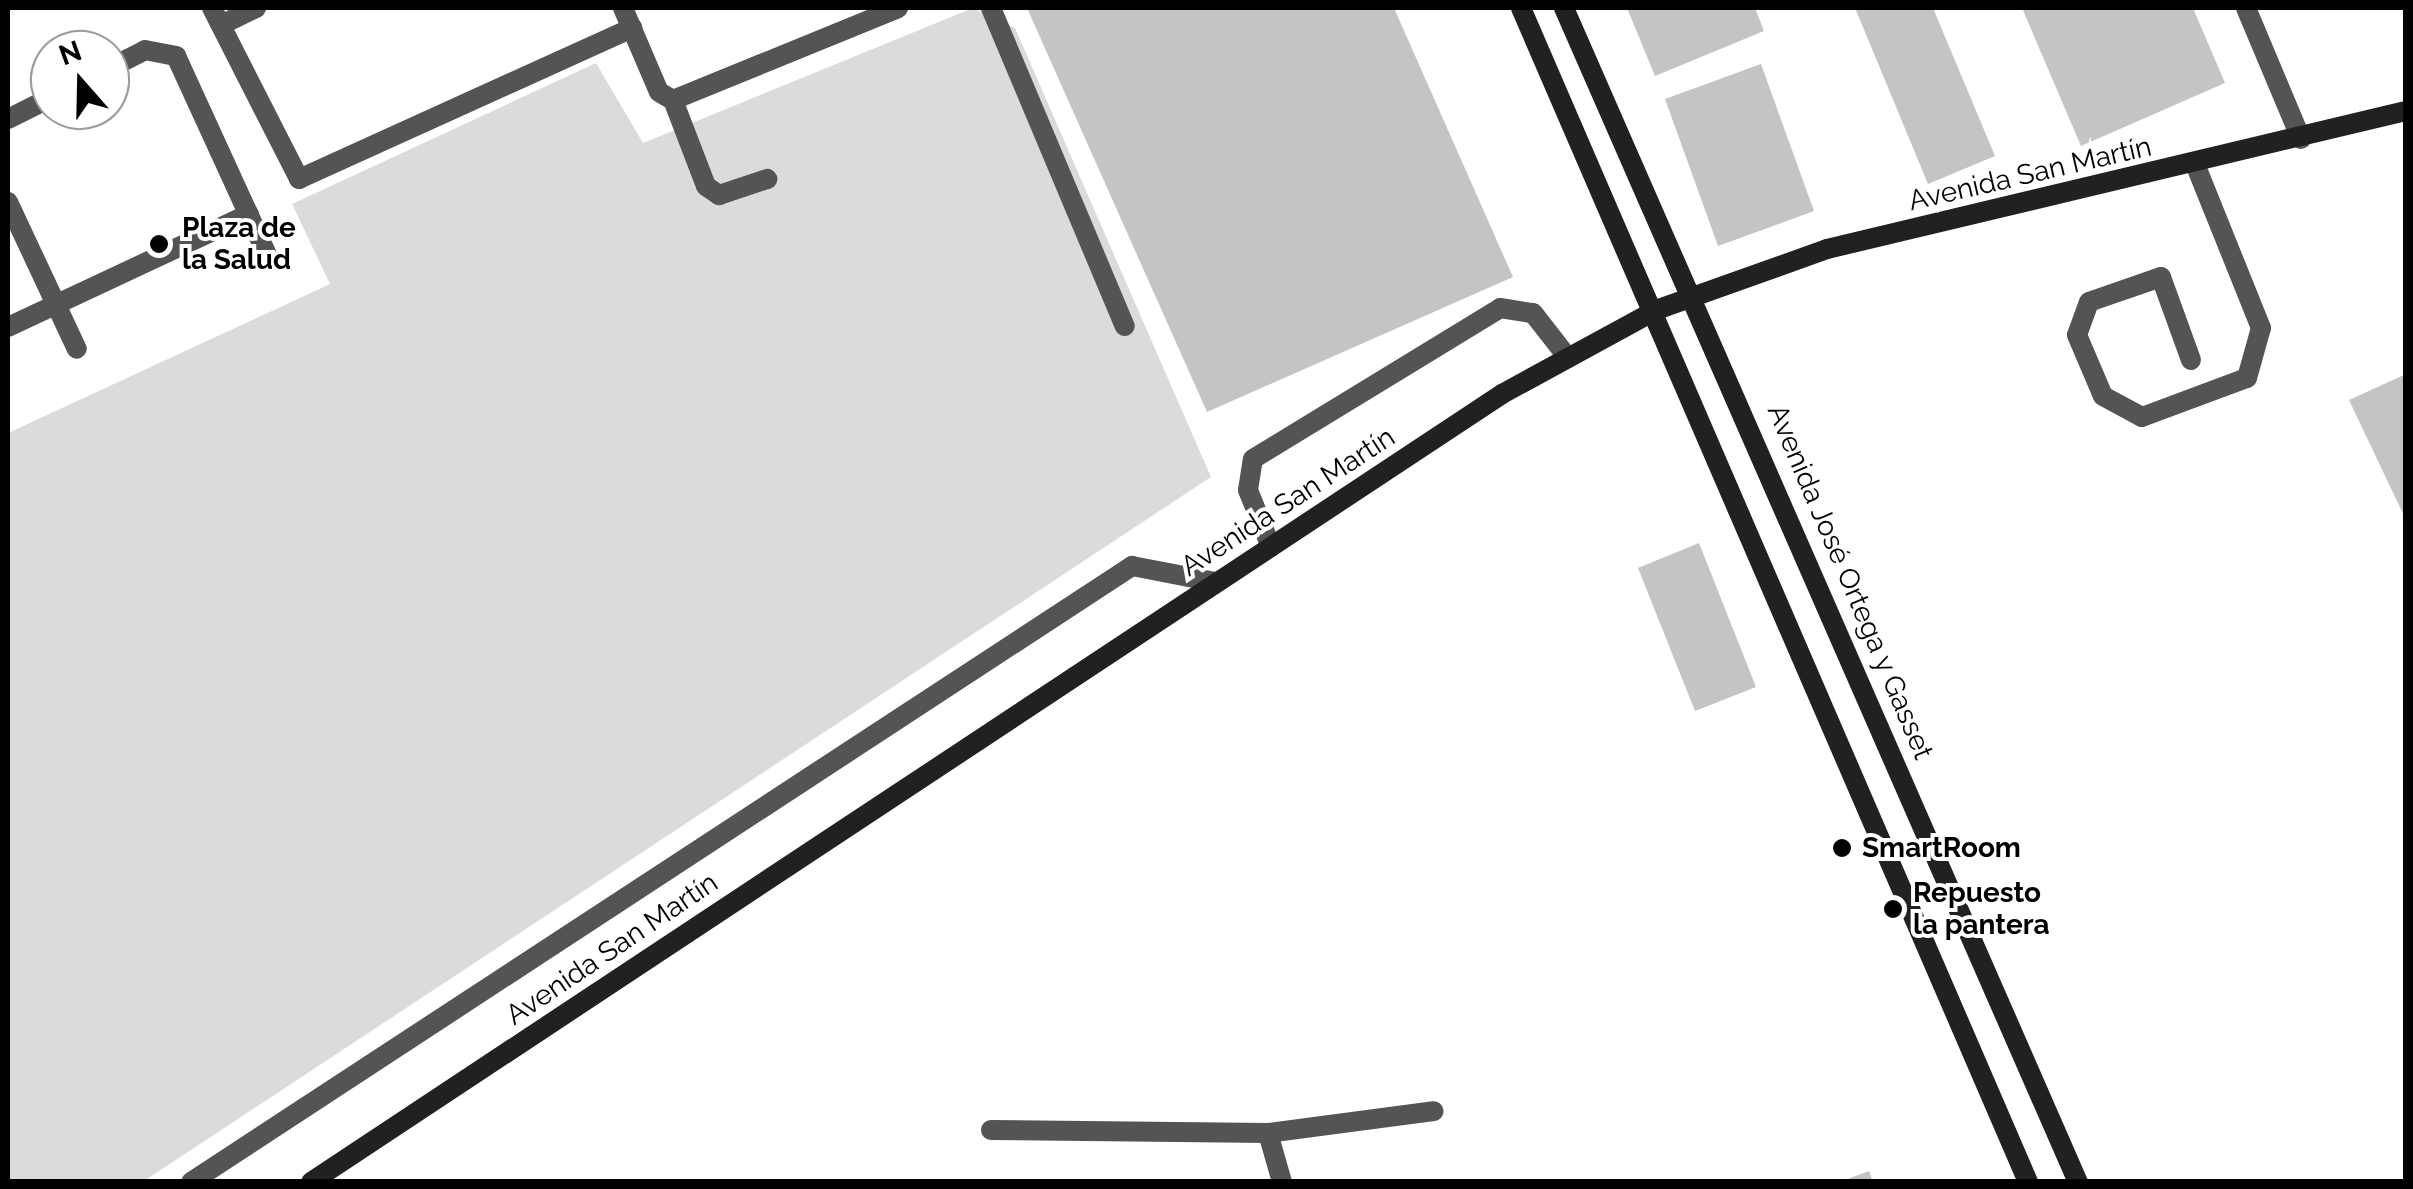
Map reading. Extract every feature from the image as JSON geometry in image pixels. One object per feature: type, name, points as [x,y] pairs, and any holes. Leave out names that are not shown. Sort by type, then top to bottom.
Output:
[{"type":"main road","points":[[1521,8],[1656,310],[2028,1182]]},
{"type":"main road","name":"Avenida José Ortega y Gasset","points":[[1564,8],[1697,296],[2078,1182]]},
{"type":"main road","name":"Avenida San Martín","points":[[311,1182],[1215,582],[1568,358],[1656,310],[1827,249],[2406,111]]},
{"type":"street","points":[[256,8],[216,16],[299,179],[632,28]]},
{"type":"street","points":[[623,8],[659,92],[674,100],[706,186],[718,196],[767,179]]},
{"type":"street","points":[[674,100],[898,8]]},
{"type":"street","points":[[991,8],[1124,326]]},
{"type":"street","points":[[2246,8],[2301,139]]},
{"type":"street","points":[[130,58],[145,50],[176,56],[270,260]]},
{"type":"street","points":[[2191,360],[2161,277],[2089,302],[2077,334],[2104,396],[2142,416],[2247,378],[2262,328],[2195,164]]},
{"type":"street","points":[[8,202],[77,349]]},
{"type":"street","points":[[8,328],[249,214]]},
{"type":"street","points":[[1271,546],[1248,490],[1253,460],[1500,308],[1533,313],[1568,358]]},
{"type":"street","points":[[191,1182],[1132,566],[1215,582]]},
{"type":"street","points":[[991,1130],[1268,1133],[1434,1110]]},
{"type":"street","points":[[1268,1133],[1282,1182]]},
{"type":"shaded area","points":[[973,8],[1015,28],[1211,477],[144,1181],[8,1182],[8,433],[330,284],[292,204],[596,63],[643,143]]},
{"type":"building","points":[[1027,8],[1394,8],[1513,277],[1207,412]]},
{"type":"building","points":[[1627,8],[1755,8],[1764,31],[1655,76]]},
{"type":"building","points":[[1855,8],[1933,8],[1995,156],[1928,184]]},
{"type":"building","points":[[2022,8],[2193,8],[2225,83],[2081,146]]},
{"type":"building","points":[[1761,64],[1814,211],[1718,246],[1665,99]]},
{"type":"building","points":[[2406,374],[2406,520],[2349,400]]},
{"type":"building","points":[[1699,543],[1756,687],[1695,711],[1638,568]]},
{"type":"building","points":[[1869,1171],[1873,1182],[1842,1182],[1842,1181]]},
{"type":"place","name":"Plaza de la Salud","points":[[159,244]]},
{"type":"place","name":"SmartRoom","points":[[1842,848]]},
{"type":"place","name":"Repuesto la pantera","points":[[1893,909]]}]
